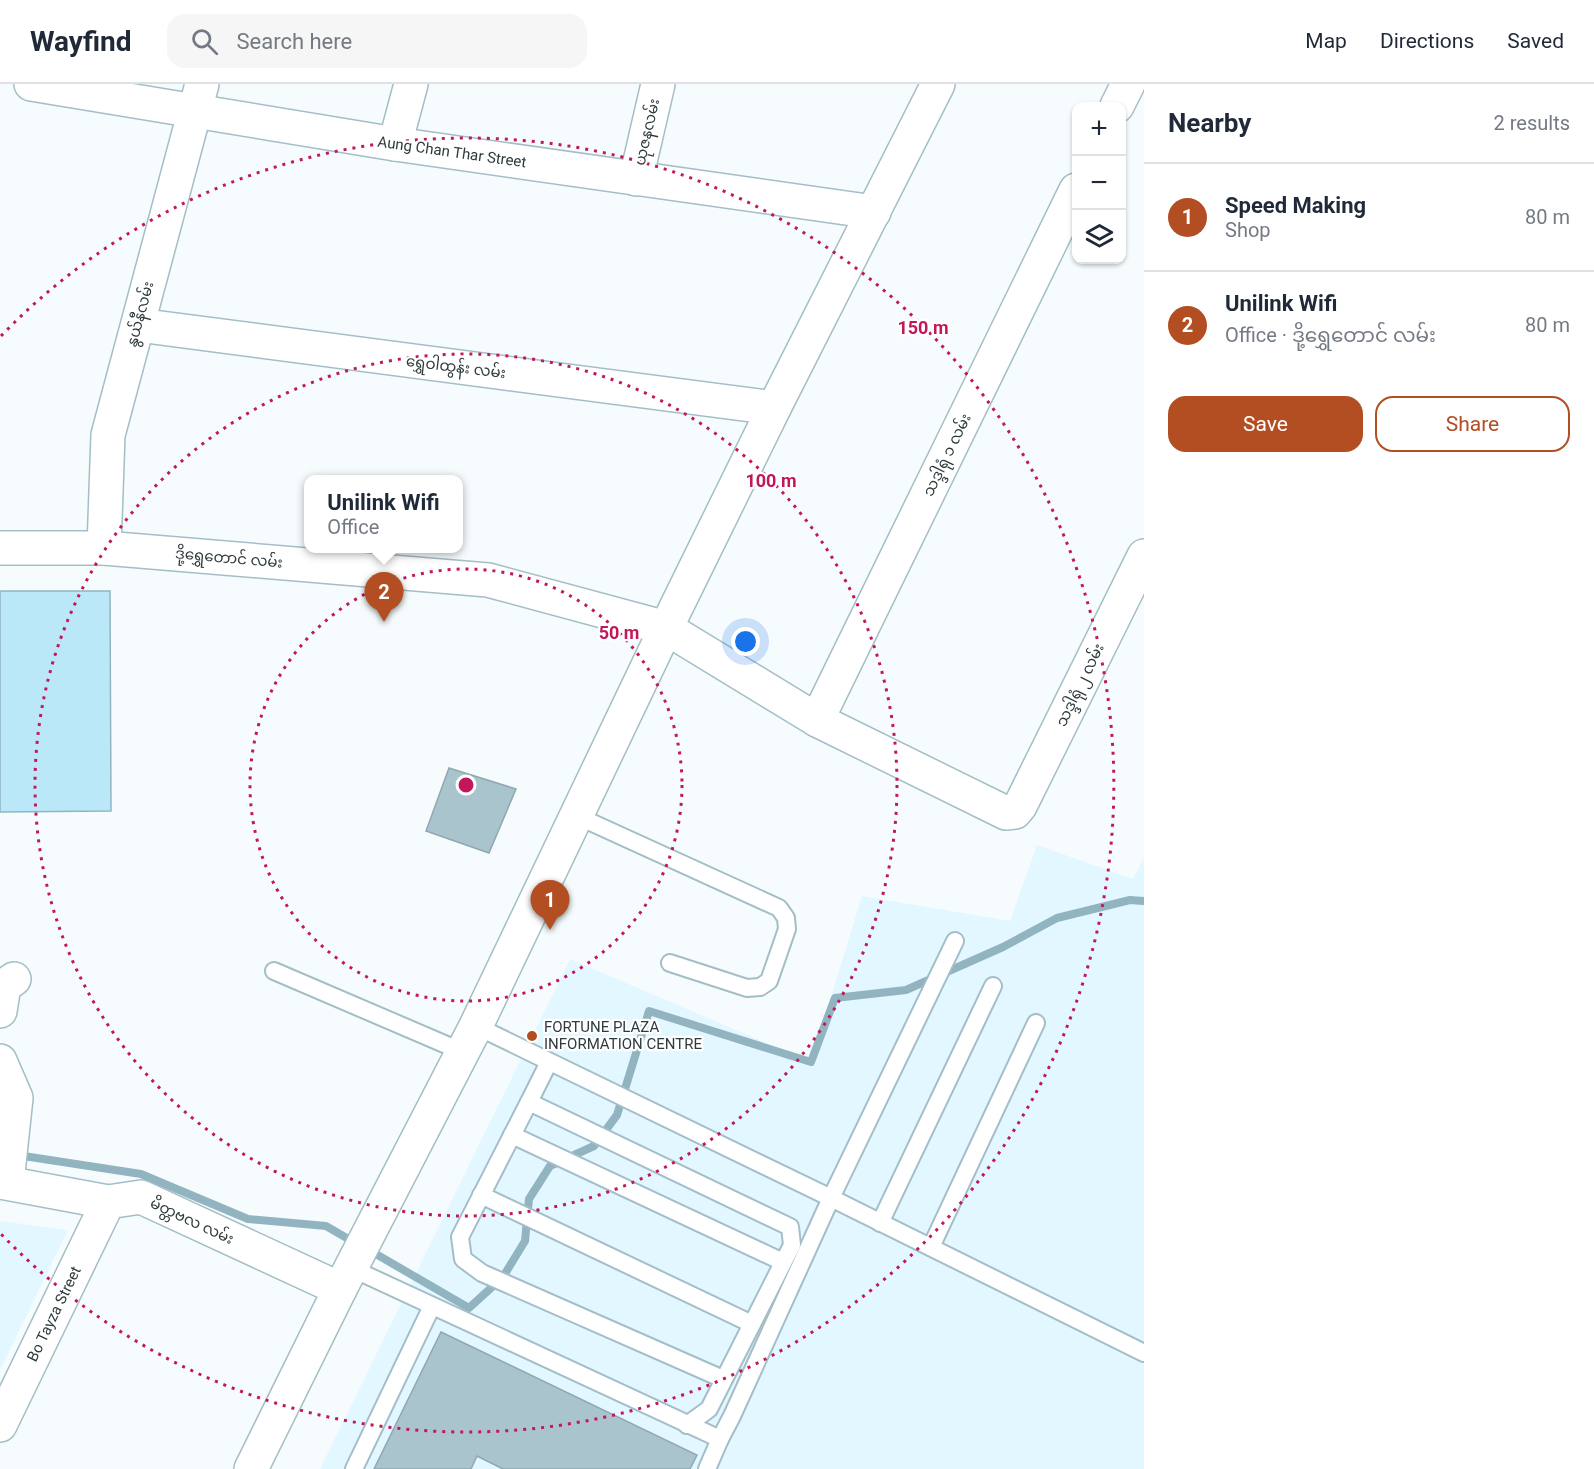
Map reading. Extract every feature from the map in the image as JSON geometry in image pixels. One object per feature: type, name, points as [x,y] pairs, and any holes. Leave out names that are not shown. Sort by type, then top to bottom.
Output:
[{"type":"street","points":[[395,144],[411,84]]},
{"type":"street","name":"ယုဇနလမ်း","points":[[636,179],[658,84]]},
{"type":"street","points":[[251,1469],[345,1279],[470,1039],[666,628],[938,84]]},
{"type":"street","points":[[1120,102],[1128,84]]},
{"type":"street","name":"Aung Chan Thar Street","points":[[42,85],[198,98],[395,144],[874,212]]},
{"type":"street","name":"နွယ်နီလမ်း","points":[[104,548],[108,435],[198,98]]},
{"type":"street","name":"သဒ္ဒါရုံ ၁ လမ်း","points":[[817,720],[1072,200]]},
{"type":"street","name":"ရွှေဝါထွန်း လမ်း","points":[[138,325],[774,408]]},
{"type":"street","name":"ဒို့ရွှေတောင် လမ်း","points":[[0,548],[104,548],[488,580],[666,628],[817,720],[1006,813],[1015,813]]},
{"type":"street","name":"သဒ္ဒါရုံ ၂ လမ်း","points":[[1015,813],[1144,556]]},
{"type":"street","points":[[0,1011],[4,986],[14,979]]},
{"type":"street","points":[[0,1060],[16,1098],[5,1175]]},
{"type":"street","name":"မိတ္တဗလ လမ်း","points":[[5,1175],[108,1202],[141,1197],[345,1279]]},
{"type":"street","name":"Bo Tayza Street","points":[[0,1425],[108,1202]]},
{"type":"lane","points":[[575,815],[779,908],[786,918],[787,929],[769,981],[760,987],[747,988],[670,963]]},
{"type":"lane","points":[[707,1469],[831,1198],[955,941]]},
{"type":"lane","points":[[274,971],[470,1039],[549,1062],[1144,1353]]},
{"type":"lane","points":[[879,1223],[993,986]]},
{"type":"lane","points":[[931,1247],[1036,1023]]},
{"type":"lane","points":[[549,1062],[460,1237],[464,1259],[482,1274],[723,1379]]},
{"type":"lane","points":[[529,1102],[790,1227],[792,1245],[708,1409],[687,1425]]},
{"type":"lane","points":[[512,1135],[783,1262]]},
{"type":"lane","points":[[481,1195],[752,1324]]},
{"type":"lane","points":[[345,1279],[432,1306],[720,1439]]},
{"type":"lane","points":[[354,1469],[432,1306]]},
{"type":"shaded area","points":[[1037,845],[1133,879],[1144,857],[1144,1469],[320,1469],[570,959],[811,1062],[862,896],[1010,921]]},
{"type":"shaded area","points":[[0,1221],[68,1230],[0,1370]]},
{"type":"water","points":[[0,591],[110,591],[111,811],[0,812]]},
{"type":"building","points":[[449,768],[516,789],[489,853],[426,831]]},
{"type":"building","points":[[441,1332],[697,1455],[690,1469],[503,1469],[477,1456],[471,1469],[374,1469]]},
{"type":"waterway","points":[[369,1250],[469,1308],[503,1277],[525,1241],[529,1199],[550,1166],[594,1146],[617,1115],[649,1011],[811,1062],[835,998],[906,990],[1003,947],[1057,918],[1130,900],[1144,901]]},
{"type":"waterway","points":[[17,1155],[141,1174],[248,1219],[326,1226],[357,1244]]},
{"type":"place","name":"Unilink Wifi","points":[[384,622]]},
{"type":"place","name":"Speed Making","points":[[550,930]]},
{"type":"place","name":"FORTUNE PLAZA INFORMATION CENTRE","points":[[532,1036]]}]
